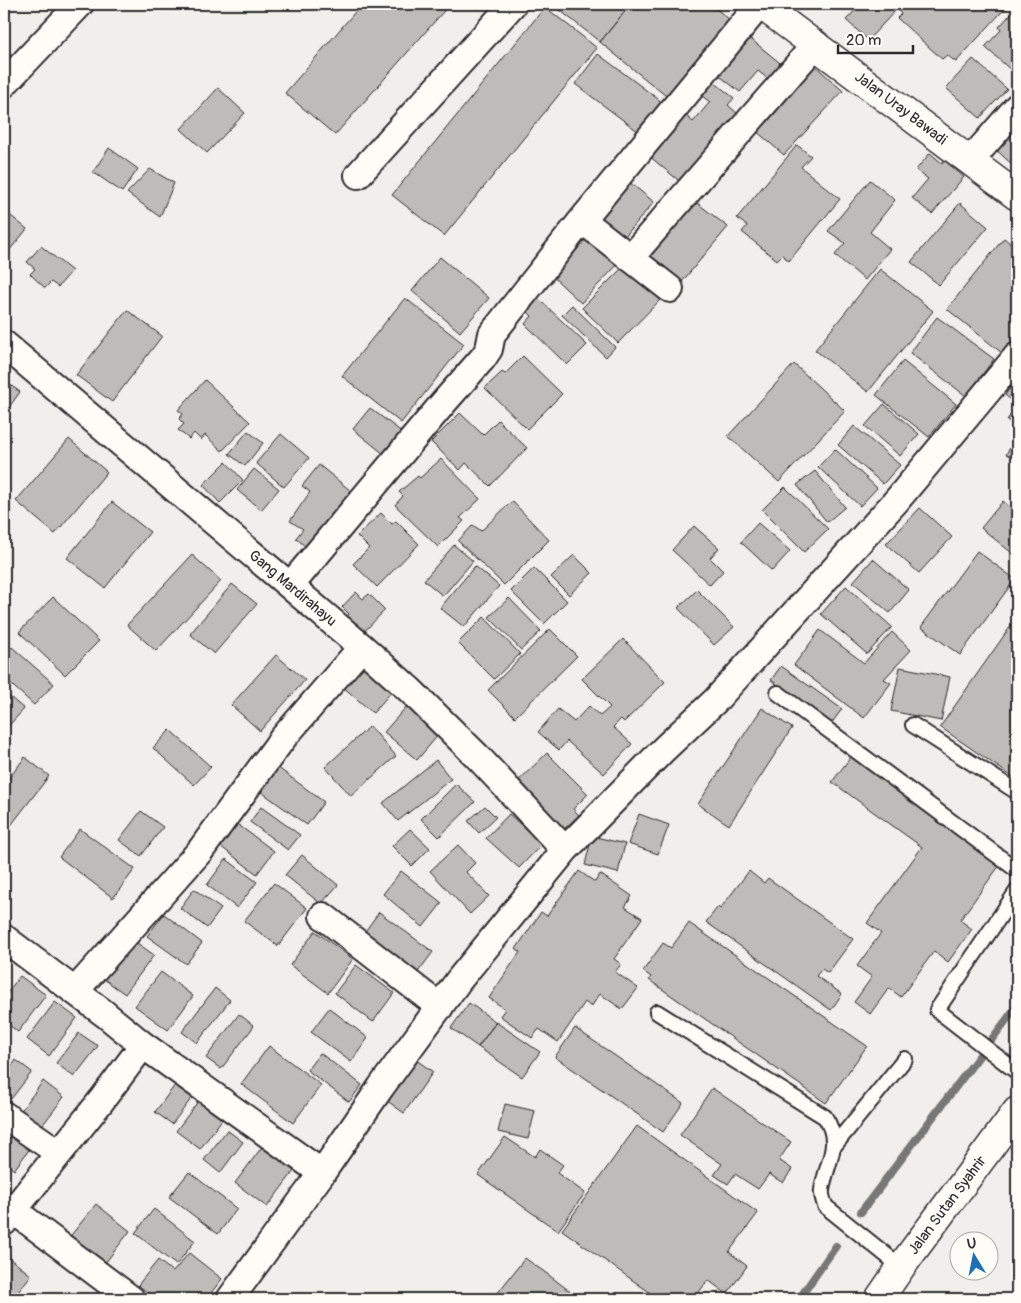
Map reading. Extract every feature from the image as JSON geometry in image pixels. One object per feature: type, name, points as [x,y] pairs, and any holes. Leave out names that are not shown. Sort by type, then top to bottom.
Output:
[{"type":"street","points":[[4,84],[80,4]]},
{"type":"street","points":[[358,175],[513,4]]},
{"type":"street","points":[[290,586],[445,400],[483,358],[489,349],[492,334],[582,220],[760,4]]},
{"type":"street","name":"Jalan Uray Bawadi","points":[[760,4],[1017,196]]},
{"type":"street","points":[[630,258],[816,44]]},
{"type":"street","points":[[970,160],[1017,107]]},
{"type":"street","points":[[582,220],[670,289]]},
{"type":"street","name":"Gang Mardirahayu","points":[[4,344],[362,646],[477,756],[565,850]]},
{"type":"street","points":[[230,1299],[459,980],[565,850],[664,749],[715,701],[897,500],[1017,356]]},
{"type":"street","points":[[75,991],[200,851],[283,738],[362,646]]},
{"type":"street","points":[[323,916],[440,1007]]},
{"type":"street","points":[[4,938],[143,1045],[322,1173]]},
{"type":"street","points":[[131,1299],[8,1216],[143,1045]]},
{"type":"street","name":"Jalan Sutan Syahrir","points":[[879,1299],[901,1266],[1017,1111]]},
{"type":"street","points":[[4,1115],[59,1153]]},
{"type":"lane","points":[[778,693],[1017,870]]},
{"type":"lane","points":[[913,725],[1017,792]]},
{"type":"lane","points":[[1017,891],[937,1010],[1017,1072]]},
{"type":"lane","points":[[657,1012],[825,1117],[832,1129],[834,1146],[822,1192],[825,1206],[901,1266]]},
{"type":"lane","points":[[834,1146],[905,1059]]},
{"type":"building","points":[[362,4],[450,4],[335,135],[285,93]]},
{"type":"building","points":[[552,4],[631,4],[600,42]]},
{"type":"building","points":[[631,4],[710,4],[734,23],[671,100],[600,42]]},
{"type":"building","points":[[861,4],[890,4],[896,10],[868,40],[846,20]]},
{"type":"building","points":[[904,4],[1009,4],[956,62],[947,55],[942,59],[897,18],[901,14],[898,10]]},
{"type":"building","points":[[545,7],[597,48],[444,236],[392,195]]},
{"type":"building","points":[[1017,7],[1017,65],[1012,71],[985,47],[1001,30],[999,27]]},
{"type":"building","points":[[747,36],[785,67],[772,82],[758,71],[740,92],[716,73]]},
{"type":"building","points":[[598,54],[666,105],[643,135],[575,84]]},
{"type":"building","points":[[973,59],[1007,89],[980,118],[946,88]]},
{"type":"building","points":[[809,60],[843,91],[784,155],[755,130]]},
{"type":"building","points":[[714,82],[734,98],[728,105],[738,114],[684,185],[648,155],[684,114],[693,122],[710,102],[702,96]]},
{"type":"building","points":[[218,88],[245,113],[207,153],[181,129]]},
{"type":"building","points":[[1017,118],[1017,169],[992,146]]},
{"type":"building","points":[[797,145],[811,156],[801,167],[840,199],[789,261],[782,255],[777,260],[742,232],[747,226],[737,218]]},
{"type":"building","points":[[109,148],[138,169],[122,192],[93,172]]},
{"type":"building","points":[[930,153],[942,163],[944,160],[964,177],[932,214],[912,198],[928,179],[916,170]]},
{"type":"building","points":[[150,169],[174,183],[160,217],[127,193]]},
{"type":"building","points":[[870,180],[895,200],[870,232],[890,249],[865,280],[835,255],[845,243],[828,231]]},
{"type":"building","points":[[628,181],[654,202],[621,241],[595,220]]},
{"type":"building","points":[[696,202],[728,227],[680,284],[649,258],[655,251],[649,245],[670,221],[676,226]]},
{"type":"building","points":[[960,203],[988,227],[939,285],[911,262]]},
{"type":"building","points":[[6,212],[27,229],[4,257],[4,215]]},
{"type":"building","points":[[578,232],[619,263],[581,303],[547,271]]},
{"type":"building","points":[[1004,238],[1017,249],[1017,334],[1002,353],[947,309]]},
{"type":"building","points":[[41,246],[72,271],[58,287],[51,282],[45,288],[30,274],[35,269],[27,262]]},
{"type":"building","points":[[440,257],[489,298],[460,332],[412,291]]},
{"type":"building","points":[[625,265],[660,300],[618,343],[582,308]]},
{"type":"building","points":[[880,269],[933,311],[868,392],[815,350]]},
{"type":"building","points":[[537,297],[587,345],[567,365],[525,324],[532,316],[525,309]]},
{"type":"building","points":[[405,298],[464,344],[401,423],[342,376]]},
{"type":"building","points":[[572,305],[615,347],[606,357],[562,315]]},
{"type":"building","points":[[127,310],[162,336],[112,402],[76,375]]},
{"type":"building","points":[[937,317],[994,359],[966,396],[910,353]]},
{"type":"building","points":[[523,356],[562,394],[527,429],[485,388],[502,372],[505,374]]},
{"type":"building","points":[[903,361],[956,404],[929,437],[876,395]]},
{"type":"building","points":[[794,364],[845,411],[779,482],[728,436]]},
{"type":"building","points":[[1017,378],[1017,405],[1005,395]]},
{"type":"building","points":[[4,380],[20,392],[4,414]]},
{"type":"building","points":[[205,380],[250,422],[222,451],[205,435],[201,440],[194,433],[189,439],[178,430],[184,424],[179,419],[183,414],[178,410]]},
{"type":"building","points":[[884,404],[919,434],[900,456],[865,426]]},
{"type":"building","points":[[1017,406],[1017,428],[1007,420]]},
{"type":"building","points":[[370,408],[403,433],[385,455],[353,429]]},
{"type":"building","points":[[460,413],[483,435],[498,420],[527,448],[490,486],[466,463],[460,470],[431,442]]},
{"type":"building","points":[[854,426],[900,465],[883,484],[838,445]]},
{"type":"building","points":[[1017,428],[1016,460],[1006,454],[1016,439],[1011,436]]},
{"type":"building","points":[[248,431],[263,443],[245,466],[229,454]]},
{"type":"building","points":[[281,434],[309,458],[284,487],[256,463]]},
{"type":"building","points":[[69,439],[107,472],[55,534],[16,501]]},
{"type":"building","points":[[835,449],[877,488],[860,506],[818,467]]},
{"type":"building","points":[[441,459],[480,499],[460,518],[464,521],[438,547],[395,505],[403,496],[399,492],[418,476],[420,478]]},
{"type":"building","points":[[226,462],[243,480],[220,503],[203,485]]},
{"type":"building","points":[[319,465],[351,491],[318,539],[308,549],[296,538],[303,529],[290,521],[310,492],[302,486]]},
{"type":"building","points":[[254,469],[279,489],[261,510],[237,490]]},
{"type":"building","points":[[815,471],[845,507],[827,522],[797,485]]},
{"type":"building","points":[[785,487],[828,529],[804,552],[762,510]]},
{"type":"building","points":[[512,501],[549,540],[504,585],[458,541],[473,525],[481,531]]},
{"type":"building","points":[[1003,501],[1017,513],[1017,557],[981,528]]},
{"type":"building","points":[[112,502],[150,532],[105,588],[67,558]]},
{"type":"building","points":[[920,508],[952,537],[919,573],[886,544]]},
{"type":"building","points":[[381,513],[392,524],[396,521],[419,544],[377,587],[353,564],[369,548],[357,536]]},
{"type":"building","points":[[758,523],[790,551],[772,571],[741,542]]},
{"type":"building","points":[[694,526],[719,548],[710,558],[723,571],[710,585],[672,550]]},
{"type":"building","points":[[454,545],[473,561],[443,596],[424,580]]},
{"type":"building","points":[[977,551],[1015,579],[960,655],[921,627]]},
{"type":"building","points":[[192,555],[221,581],[156,651],[127,625]]},
{"type":"building","points":[[574,555],[592,573],[569,595],[551,577]]},
{"type":"building","points":[[873,559],[909,590],[890,613],[853,582]]},
{"type":"building","points":[[475,566],[499,586],[464,627],[440,608]]},
{"type":"building","points":[[534,568],[567,601],[544,624],[511,591]]},
{"type":"building","points":[[232,584],[257,604],[214,654],[190,634]]},
{"type":"building","points":[[846,586],[892,627],[867,654],[821,614]]},
{"type":"building","points":[[697,590],[734,627],[714,645],[678,608]]},
{"type":"building","points":[[356,592],[363,599],[369,594],[385,610],[359,637],[343,620],[349,614],[342,607]]},
{"type":"building","points":[[53,597],[99,641],[65,675],[19,632]]},
{"type":"building","points":[[509,598],[541,631],[521,650],[489,617]]},
{"type":"building","points":[[484,617],[520,654],[494,679],[458,643]]},
{"type":"building","points":[[1017,617],[1017,780],[940,727]]},
{"type":"building","points":[[550,629],[577,656],[515,717],[488,690]]},
{"type":"building","points":[[820,630],[864,663],[892,632],[911,650],[884,679],[891,683],[864,718],[794,665]]},
{"type":"building","points":[[623,639],[665,682],[624,722],[621,719],[613,727],[632,744],[604,774],[567,741],[559,750],[538,732],[558,709],[574,722],[589,706],[600,716],[610,707],[582,679]]},
{"type":"building","points":[[12,647],[54,684],[34,705],[4,678],[4,656]]},
{"type":"building","points":[[276,655],[305,680],[260,731],[231,705]]},
{"type":"building","points":[[362,663],[393,690],[373,713],[342,686]]},
{"type":"building","points":[[781,666],[842,709],[831,724],[771,680]]},
{"type":"building","points":[[900,667],[950,677],[941,721],[891,711]]},
{"type":"building","points":[[4,692],[24,709],[4,731]]},
{"type":"building","points":[[407,706],[440,733],[417,760],[384,732]]},
{"type":"building","points":[[762,708],[792,728],[729,825],[698,804]]},
{"type":"building","points":[[370,726],[396,756],[351,796],[325,767]]},
{"type":"building","points":[[170,730],[211,767],[194,785],[153,748]]},
{"type":"building","points":[[547,753],[588,794],[573,809],[579,815],[556,837],[511,788]]},
{"type":"building","points":[[853,754],[1002,862],[960,920],[972,929],[948,962],[934,951],[901,997],[889,988],[870,1014],[854,1002],[872,977],[857,966],[881,933],[867,923],[922,847],[832,782]]},
{"type":"building","points":[[25,757],[49,776],[5,833],[4,785]]},
{"type":"building","points":[[436,760],[451,779],[398,821],[383,803]]},
{"type":"building","points":[[273,764],[324,802],[307,825],[256,788]]},
{"type":"building","points":[[456,784],[475,802],[439,837],[421,819]]},
{"type":"building","points":[[485,806],[496,817],[479,833],[468,821]]},
{"type":"building","points":[[261,807],[300,835],[288,850],[250,822]]},
{"type":"building","points":[[141,811],[163,827],[141,856],[119,840]]},
{"type":"building","points":[[509,814],[542,844],[519,868],[486,838]]},
{"type":"building","points":[[639,814],[669,825],[658,854],[628,844]]},
{"type":"building","points":[[237,824],[274,851],[257,874],[220,846]]},
{"type":"building","points":[[80,829],[135,869],[113,898],[59,857]]},
{"type":"building","points":[[410,829],[430,848],[412,866],[392,846]]},
{"type":"building","points":[[592,836],[625,844],[618,873],[585,865]]},
{"type":"building","points":[[458,845],[475,863],[466,872],[489,896],[470,914],[430,871]]},
{"type":"building","points":[[302,855],[338,885],[321,904],[285,875]]},
{"type":"building","points":[[226,859],[257,882],[237,908],[207,885]]},
{"type":"building","points":[[401,871],[442,903],[423,927],[383,894]]},
{"type":"building","points":[[579,871],[595,882],[600,874],[632,896],[625,907],[642,918],[614,959],[621,964],[615,972],[638,988],[622,1009],[600,994],[591,1007],[585,1002],[558,1042],[539,1029],[532,1038],[500,1016],[505,1009],[489,998],[520,952],[516,949],[541,912],[547,916]]},
{"type":"building","points":[[749,871],[764,883],[768,878],[853,939],[828,973],[822,969],[816,976],[842,994],[831,1010],[706,922],[718,907],[720,909]]},
{"type":"building","points":[[274,883],[307,908],[278,946],[244,921]]},
{"type":"building","points":[[194,889],[221,909],[207,928],[180,908]]},
{"type":"building","points":[[379,912],[433,952],[415,976],[361,937]]},
{"type":"building","points":[[164,914],[202,943],[186,964],[147,936]]},
{"type":"building","points":[[689,923],[867,1046],[826,1103],[649,980],[651,977],[643,971],[663,943],[671,948]]},
{"type":"building","points":[[315,931],[353,959],[328,993],[290,965]]},
{"type":"building","points":[[130,938],[154,955],[125,994],[101,977]]},
{"type":"building","points":[[356,965],[394,993],[373,1022],[335,993]]},
{"type":"building","points":[[161,972],[193,996],[168,1030],[135,1006]]},
{"type":"building","points":[[20,976],[46,995],[18,1032],[4,1021],[4,997]]},
{"type":"building","points":[[215,988],[230,1000],[197,1043],[182,1032]]},
{"type":"building","points":[[55,1002],[77,1018],[49,1056],[27,1039]]},
{"type":"building","points":[[469,1003],[496,1022],[478,1047],[451,1028]]},
{"type":"building","points":[[329,1008],[368,1038],[351,1062],[311,1032]]},
{"type":"building","points":[[239,1014],[254,1026],[221,1069],[206,1058]]},
{"type":"building","points":[[496,1022],[540,1052],[522,1077],[478,1047]]},
{"type":"building","points":[[575,1028],[683,1103],[663,1132],[555,1057]]},
{"type":"building","points":[[79,1033],[98,1046],[74,1077],[56,1063]]},
{"type":"building","points":[[269,1046],[321,1085],[293,1123],[241,1084]]},
{"type":"building","points":[[320,1053],[362,1085],[349,1102],[307,1070]]},
{"type":"building","points":[[415,1059],[433,1072],[404,1113],[386,1100]]},
{"type":"building","points":[[16,1060],[32,1072],[11,1099],[4,1093],[4,1077]]},
{"type":"building","points":[[43,1081],[64,1097],[41,1127],[20,1112]]},
{"type":"building","points":[[178,1081],[195,1094],[172,1124],[155,1112]]},
{"type":"building","points":[[712,1088],[791,1142],[779,1160],[792,1169],[783,1183],[769,1174],[758,1189],[735,1174],[728,1184],[714,1175],[722,1164],[680,1135]]},
{"type":"building","points":[[199,1100],[223,1118],[200,1149],[176,1131]]},
{"type":"building","points":[[505,1104],[535,1111],[528,1139],[498,1132]]},
{"type":"building","points":[[4,1120],[34,1143],[14,1170],[4,1162]]},
{"type":"building","points":[[637,1126],[758,1213],[729,1252],[747,1266],[727,1294],[708,1280],[694,1299],[659,1299],[562,1230]]},
{"type":"building","points":[[227,1130],[243,1142],[220,1173],[204,1160]]},
{"type":"building","points":[[505,1137],[535,1157],[540,1149],[563,1165],[557,1173],[585,1193],[558,1231],[478,1175]]},
{"type":"building","points":[[262,1147],[294,1171],[267,1207],[235,1183]]},
{"type":"building","points":[[189,1172],[237,1209],[218,1234],[169,1197]]},
{"type":"building","points":[[96,1204],[130,1231],[102,1267],[68,1239]]},
{"type":"building","points":[[154,1209],[195,1241],[176,1265],[135,1233]]},
{"type":"building","points":[[189,1253],[222,1279],[206,1299],[156,1299],[138,1285],[158,1260],[173,1272]]},
{"type":"building","points":[[5,1255],[31,1275],[13,1299],[4,1299]]},
{"type":"building","points":[[525,1258],[550,1276],[580,1299],[493,1299]]},
{"type":"waterway","points":[[861,1212],[1017,1006]]},
{"type":"waterway","points":[[799,1299],[836,1246]]}]
